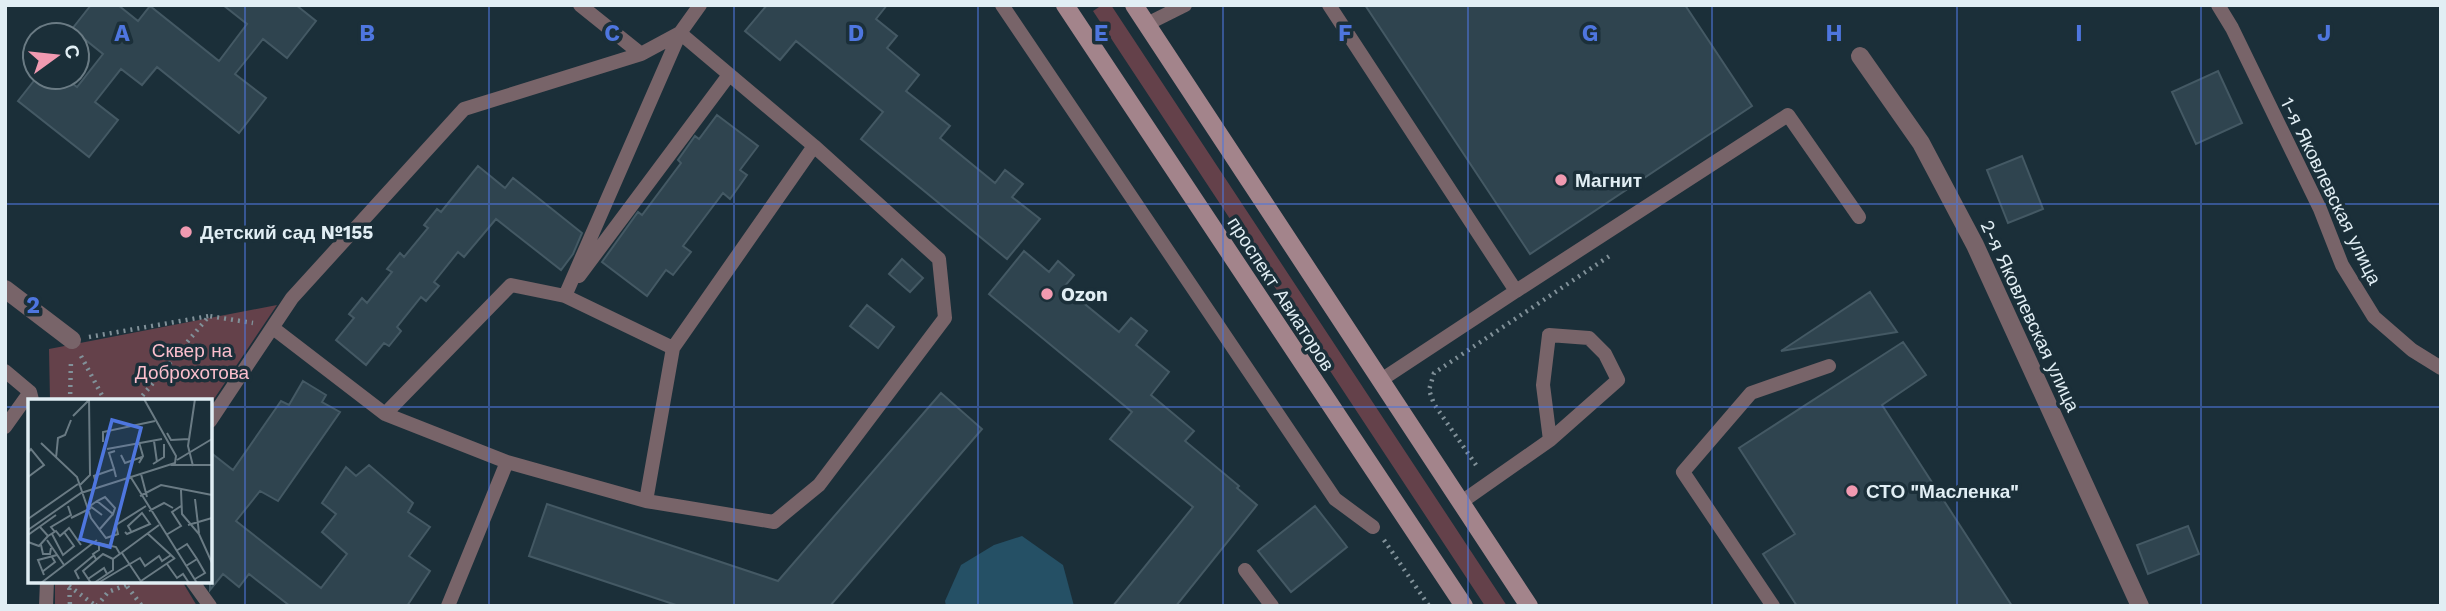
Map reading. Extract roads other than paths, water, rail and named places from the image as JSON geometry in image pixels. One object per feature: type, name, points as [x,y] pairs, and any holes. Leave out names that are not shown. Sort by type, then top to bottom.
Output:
[{"type":"main road","name":"проспект Авиаторов","points":[[1065,5],[1464,606]]},
{"type":"main road","name":"проспект Авиаторов","points":[[1134,5],[1529,606]]},
{"type":"street","name":"2-я Яковлевская улица","points":[[1860,56],[1921,143],[1975,245],[2140,606]]},
{"type":"street","points":[[5,289],[72,340]]},
{"type":"lane","points":[[580,5],[641,54]]},
{"type":"lane","points":[[565,296],[680,33],[700,5]]},
{"type":"lane","points":[[1002,5],[1335,499],[1373,527]]},
{"type":"lane","points":[[1147,24],[1185,5]]},
{"type":"lane","points":[[1329,5],[1516,291]]},
{"type":"lane","name":"1-я Яковлевская улица","points":[[2218,5],[2232,28],[2320,209],[2342,265],[2374,317],[2412,350],[2441,368]]},
{"type":"lane","points":[[212,418],[292,298],[464,109],[641,54],[680,33]]},
{"type":"lane","points":[[274,327],[385,414],[507,462],[646,501],[774,522],[819,485],[946,318],[939,259],[814,146],[680,33]]},
{"type":"lane","points":[[565,296],[729,75]]},
{"type":"lane","points":[[1381,380],[1788,115],[1859,217]]},
{"type":"lane","points":[[646,501],[673,348],[814,146]]},
{"type":"lane","points":[[385,414],[511,285],[565,296],[673,348]]},
{"type":"lane","points":[[1460,503],[1550,440],[1618,380],[1605,354],[1589,338],[1549,335],[1543,386],[1550,440]]},
{"type":"lane","points":[[1773,606],[1683,472],[1751,393],[1829,366]]},
{"type":"lane","points":[[5,371],[32,396]]},
{"type":"lane","points":[[5,427],[28,401]]},
{"type":"lane","points":[[448,606],[507,462]]},
{"type":"lane","points":[[1245,570],[1272,606]]},
{"type":"lane","points":[[46,606],[47,583]]},
{"type":"lane","points":[[193,583],[209,606]]},
{"type":"water","points":[[1022,536],[1063,565],[1074,606],[946,606],[945,601],[961,565],[994,545]]},
{"type":"place","name":"Магнит","points":[[1561,180]]},
{"type":"place","name":"Детский сад №155","points":[[186,232]]},
{"type":"place","name":"Ozon","points":[[1047,294]]},
{"type":"place","name":"СТО \"Масленка\"","points":[[1852,491]]},
{"type":"park label","name":"Сквер на Доброхотова","points":[[192,361]]}]
